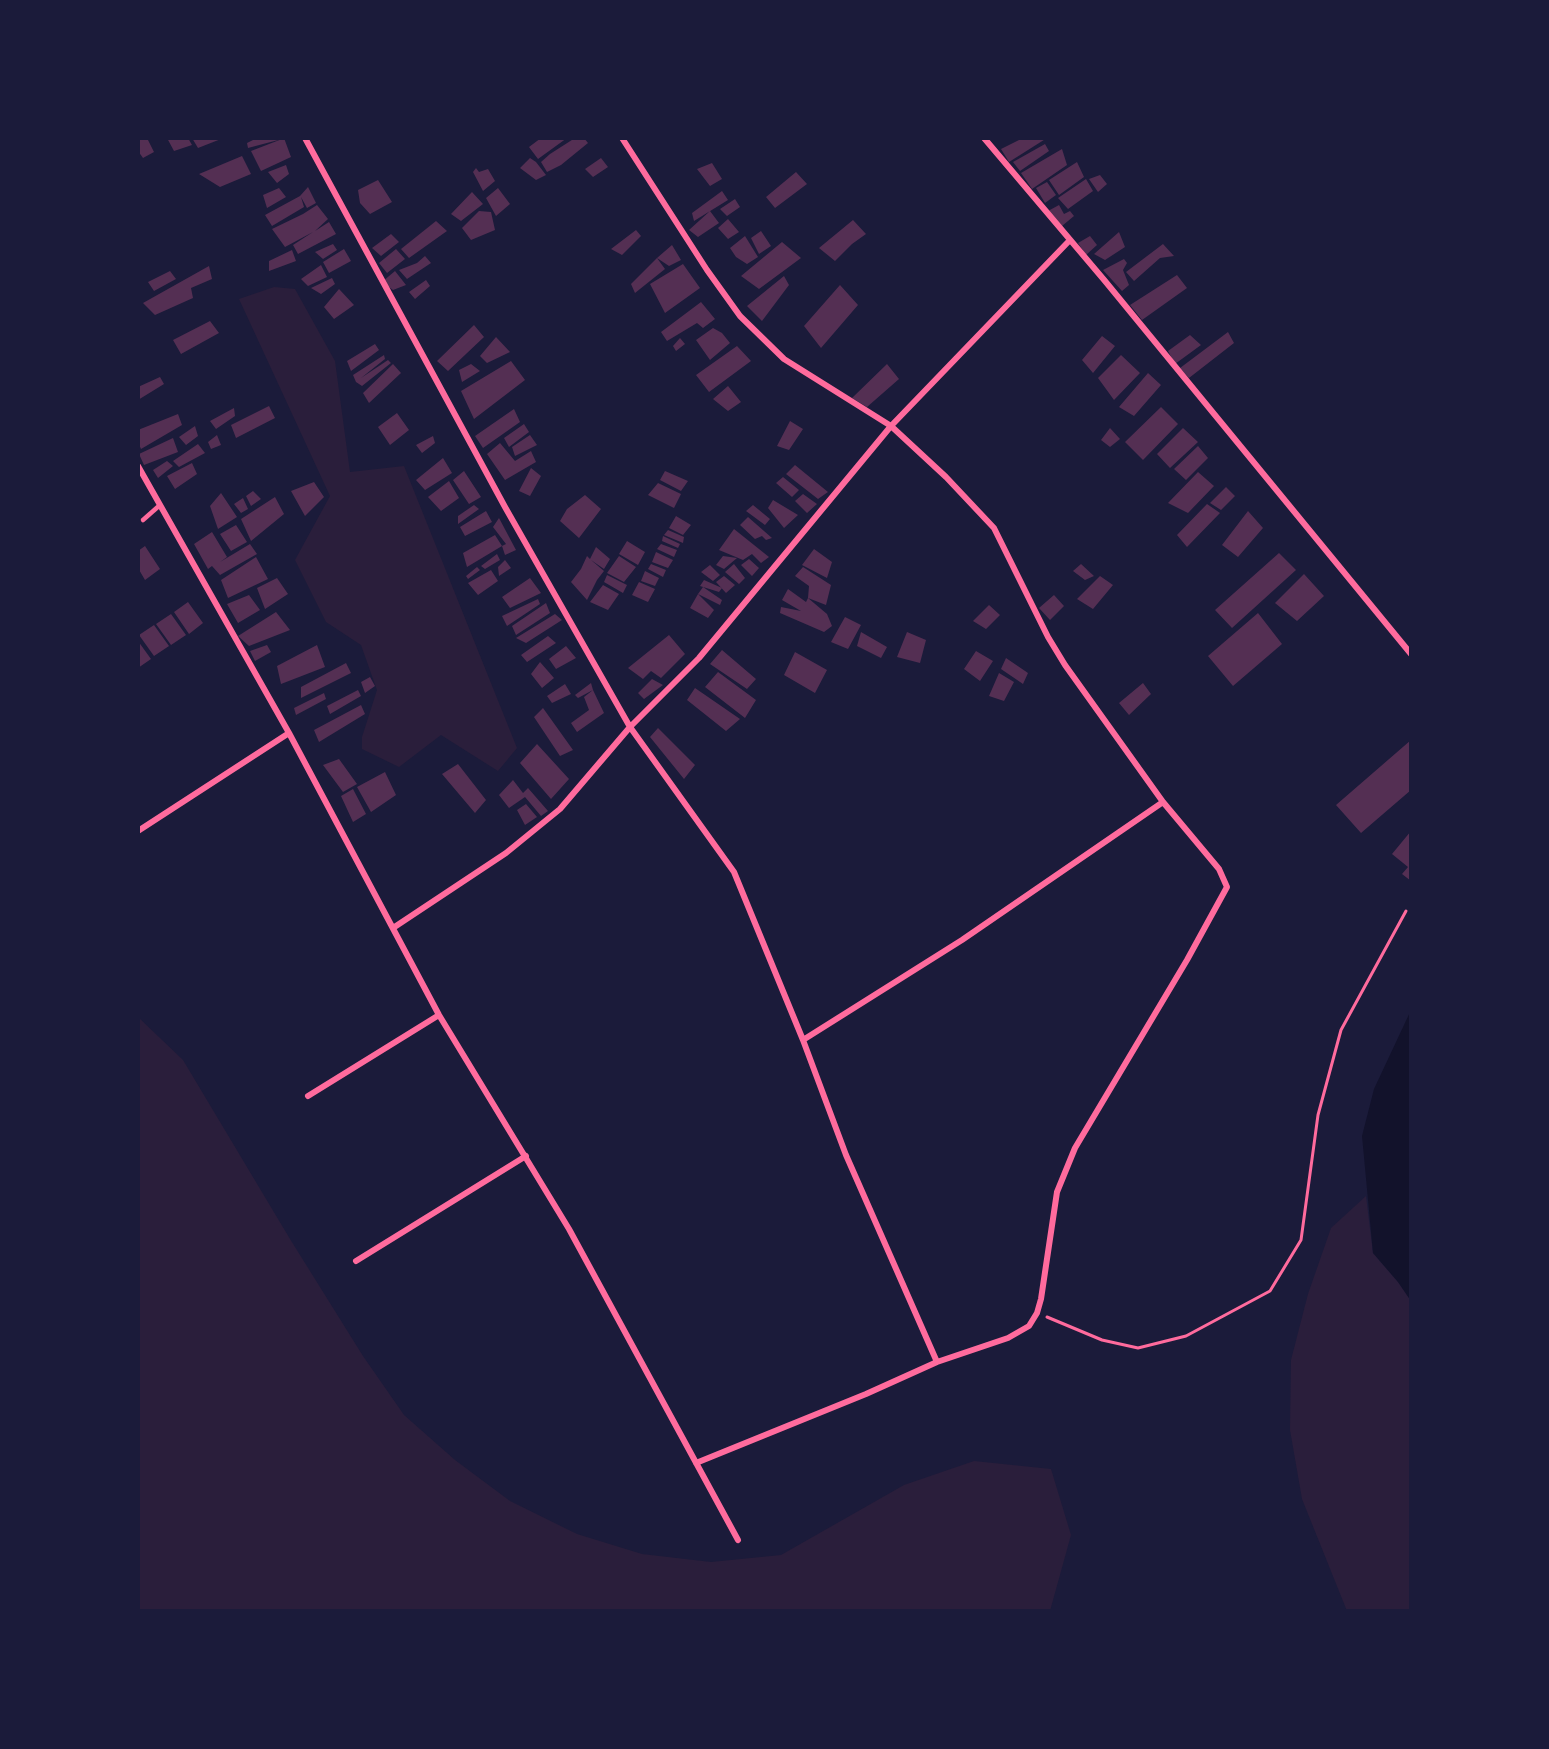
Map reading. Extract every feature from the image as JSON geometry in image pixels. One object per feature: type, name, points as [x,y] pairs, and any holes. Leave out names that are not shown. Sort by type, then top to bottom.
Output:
[{"type":"street","points":[[305,138],[505,507],[630,727],[734,872],[846,1155],[937,1362]]},
{"type":"street","points":[[622,138],[706,270],[740,316],[784,359],[891,426],[946,477],[994,528],[1048,637],[1065,665],[1163,802],[1220,869],[1227,887],[1187,960],[1076,1148],[1057,1192],[1041,1299],[1037,1313],[1029,1326],[1008,1338],[937,1362],[866,1394],[696,1463]]},
{"type":"street","points":[[984,138],[1069,241],[1105,280],[1411,654]]},
{"type":"street","points":[[393,928],[506,853],[560,809],[630,727],[699,658],[891,426],[1069,241]]},
{"type":"street","points":[[138,466],[289,734],[439,1015],[569,1229],[738,1540]]},
{"type":"street","points":[[138,831],[289,734]]},
{"type":"street","points":[[802,1040],[962,940],[1163,802]]},
{"type":"street","points":[[308,1096],[439,1015]]},
{"type":"street","points":[[356,1261],[526,1156]]},
{"type":"lane","points":[[143,520],[160,505]]},
{"type":"path","points":[[1037,1313],[1102,1341],[1138,1348],[1186,1336],[1269,1291],[1301,1240],[1318,1115],[1341,1030],[1406,911]]},
{"type":"shaded area","points":[[274,287],[295,289],[335,361],[350,472],[404,466],[517,748],[498,771],[441,735],[399,767],[362,749],[362,737],[377,690],[361,645],[326,622],[295,560],[330,496],[239,299]]},
{"type":"shaded area","points":[[1411,1010],[1411,1301],[1373,1253],[1362,1136],[1374,1089]]},
{"type":"shaded area","points":[[138,1017],[183,1060],[290,1239],[363,1356],[404,1415],[455,1460],[510,1501],[577,1534],[642,1554],[711,1562],[781,1555],[904,1485],[974,1461],[1051,1469],[1071,1535],[1050,1611],[138,1611]]},
{"type":"shaded area","points":[[1366,1196],[1373,1253],[1411,1301],[1409,1364],[1411,1366],[1411,1611],[1347,1611],[1302,1499],[1290,1430],[1291,1360],[1308,1294],[1331,1228]]},
{"type":"building","points":[[138,138],[147,138],[154,152],[143,158],[138,151]]},
{"type":"building","points":[[167,138],[188,138],[192,145],[174,151]]},
{"type":"building","points":[[192,138],[221,138],[221,139],[198,148]]},
{"type":"building","points":[[257,138],[284,138],[291,157],[261,171],[251,151],[282,139],[248,148],[247,143]]},
{"type":"building","points":[[541,138],[567,138],[538,159],[529,147]]},
{"type":"building","points":[[575,138],[584,138],[588,143],[561,165],[547,172],[541,162]]},
{"type":"building","points":[[1023,138],[1047,138],[1009,162],[1001,149]]},
{"type":"building","points":[[1045,144],[1049,151],[1020,171],[1013,162]]},
{"type":"building","points":[[1062,149],[1067,165],[1032,189],[1021,173]]},
{"type":"building","points":[[242,156],[251,174],[220,187],[199,174]]},
{"type":"building","points":[[530,158],[546,175],[536,180],[520,168]]},
{"type":"building","points":[[601,158],[608,167],[593,177],[585,169]]},
{"type":"building","points":[[1077,162],[1084,177],[1059,195],[1049,180]]},
{"type":"building","points":[[712,163],[722,179],[710,186],[697,169]]},
{"type":"building","points":[[286,165],[289,174],[277,183],[268,172]]},
{"type":"building","points":[[476,168],[479,172],[488,169],[495,181],[483,191],[473,172]]},
{"type":"building","points":[[796,172],[807,184],[775,208],[766,197]]},
{"type":"building","points":[[1100,175],[1107,184],[1098,192],[1089,179]]},
{"type":"building","points":[[1086,179],[1093,191],[1068,209],[1058,198]]},
{"type":"building","points":[[378,180],[392,202],[370,214],[360,203],[358,190]]},
{"type":"building","points":[[1047,182],[1056,195],[1045,203],[1036,188]]},
{"type":"building","points":[[308,187],[316,203],[307,208],[301,197],[304,207],[272,226],[265,215],[300,196]]},
{"type":"building","points":[[279,188],[286,197],[267,208],[263,195]]},
{"type":"building","points":[[498,188],[510,204],[496,216],[486,198]]},
{"type":"building","points":[[722,191],[728,200],[694,221],[692,213]]},
{"type":"building","points":[[472,192],[483,204],[461,221],[451,214]]},
{"type":"building","points":[[735,199],[740,207],[727,216],[720,209]]},
{"type":"building","points":[[317,205],[328,219],[315,231],[329,222],[336,234],[298,254],[293,245],[313,232],[285,247],[272,229]]},
{"type":"building","points":[[1059,205],[1064,214],[1070,211],[1074,216],[1062,226],[1048,211]]},
{"type":"building","points":[[479,211],[491,212],[495,230],[471,240],[462,228]]},
{"type":"building","points":[[710,211],[719,223],[698,237],[689,230]]},
{"type":"building","points":[[728,219],[739,232],[728,239],[718,228]]},
{"type":"building","points":[[853,220],[866,234],[835,261],[819,248]]},
{"type":"building","points":[[436,221],[447,231],[409,258],[401,249]]},
{"type":"building","points":[[636,230],[641,236],[622,255],[611,249]]},
{"type":"building","points":[[761,231],[771,246],[759,254],[751,238]]},
{"type":"building","points":[[1119,232],[1125,247],[1105,260],[1094,254]]},
{"type":"building","points":[[391,234],[399,242],[381,256],[372,248]]},
{"type":"building","points":[[745,236],[758,257],[747,264],[736,257],[730,248]]},
{"type":"building","points":[[1090,236],[1097,245],[1086,255],[1078,243]]},
{"type":"building","points":[[782,242],[801,258],[759,289],[741,276]]},
{"type":"building","points":[[333,244],[337,250],[323,259],[315,252]]},
{"type":"building","points":[[1163,244],[1174,256],[1160,258],[1134,281],[1126,272]]},
{"type":"building","points":[[672,245],[681,260],[669,266],[657,258]]},
{"type":"building","points":[[344,249],[351,261],[329,273],[323,262]]},
{"type":"building","points":[[396,249],[405,259],[387,273],[379,263]]},
{"type":"building","points":[[292,250],[296,261],[269,271],[269,261]]},
{"type":"building","points":[[425,256],[431,263],[407,279],[399,270],[417,263]]},
{"type":"building","points":[[657,258],[665,269],[635,293],[631,284]]},
{"type":"building","points":[[1124,259],[1127,263],[1123,270],[1129,285],[1122,291],[1103,270]]},
{"type":"building","points":[[683,264],[700,288],[665,313],[650,284]]},
{"type":"building","points":[[321,265],[327,277],[308,286],[301,279]]},
{"type":"building","points":[[209,266],[212,279],[191,288],[193,298],[155,315],[143,303]]},
{"type":"building","points":[[170,271],[176,279],[154,291],[148,282]]},
{"type":"building","points":[[395,271],[406,285],[393,290],[382,282]]},
{"type":"building","points":[[1177,275],[1187,288],[1142,320],[1130,305]]},
{"type":"building","points":[[784,276],[789,285],[762,321],[747,306]]},
{"type":"building","points":[[332,278],[335,284],[321,294],[311,288]]},
{"type":"building","points":[[426,280],[430,286],[415,299],[409,292]]},
{"type":"building","points":[[840,285],[858,305],[821,348],[804,326]]},
{"type":"building","points":[[339,289],[354,305],[334,319],[324,307]]},
{"type":"building","points":[[701,302],[715,319],[703,328],[697,323],[667,341],[661,332]]},
{"type":"building","points":[[210,321],[219,333],[181,354],[173,340]]},
{"type":"building","points":[[474,325],[484,337],[448,371],[437,361]]},
{"type":"building","points":[[713,328],[722,333],[730,343],[710,360],[696,340]]},
{"type":"building","points":[[1228,332],[1234,343],[1189,378],[1180,368]]},
{"type":"building","points":[[1190,335],[1201,345],[1175,364],[1168,351]]},
{"type":"building","points":[[1102,336],[1115,346],[1093,373],[1082,360]]},
{"type":"building","points":[[496,337],[510,352],[487,363],[480,356]]},
{"type":"building","points":[[680,338],[685,344],[676,351],[673,346]]},
{"type":"building","points":[[375,344],[379,350],[351,371],[347,361]]},
{"type":"building","points":[[737,346],[751,361],[709,392],[696,375]]},
{"type":"building","points":[[384,355],[385,359],[361,378],[388,360],[391,363],[362,386],[356,382],[353,375]]},
{"type":"building","points":[[1121,355],[1140,373],[1114,400],[1098,378]]},
{"type":"building","points":[[511,361],[525,380],[474,419],[461,391]]},
{"type":"building","points":[[393,364],[401,373],[369,403],[363,393]]},
{"type":"building","points":[[471,364],[480,371],[462,382],[459,370]]},
{"type":"building","points":[[887,364],[899,379],[867,407],[852,398]]},
{"type":"building","points":[[1148,373],[1161,385],[1134,416],[1119,407]]},
{"type":"building","points":[[160,377],[164,384],[138,400],[138,387]]},
{"type":"building","points":[[728,386],[741,402],[728,411],[713,399]]},
{"type":"building","points":[[269,406],[275,418],[236,438],[231,425]]},
{"type":"building","points":[[1161,407],[1178,424],[1143,460],[1125,442]]},
{"type":"building","points":[[234,408],[235,416],[216,429],[210,421]]},
{"type":"building","points":[[514,409],[520,422],[483,448],[475,436]]},
{"type":"building","points":[[397,413],[409,430],[390,445],[378,427]]},
{"type":"building","points":[[178,414],[182,425],[141,449],[138,442],[138,430]]},
{"type":"building","points":[[790,421],[803,429],[789,450],[777,446]]},
{"type":"building","points":[[524,424],[529,432],[509,447],[504,438]]},
{"type":"building","points":[[195,426],[198,436],[186,445],[179,437]]},
{"type":"building","points":[[1110,428],[1120,439],[1110,447],[1101,440]]},
{"type":"building","points":[[1183,428],[1198,442],[1170,468],[1157,454]]},
{"type":"building","points":[[217,435],[221,445],[211,449],[208,442]]},
{"type":"building","points":[[530,435],[537,445],[515,456],[512,447]]},
{"type":"building","points":[[433,436],[435,443],[422,453],[416,445]]},
{"type":"building","points":[[173,438],[178,452],[144,465],[139,454]]},
{"type":"building","points":[[500,443],[515,461],[531,451],[536,462],[505,480],[487,454]]},
{"type":"building","points":[[198,444],[205,453],[179,467],[173,461]]},
{"type":"building","points":[[1198,446],[1208,458],[1186,480],[1174,469]]},
{"type":"building","points":[[443,458],[452,473],[425,490],[416,480]]},
{"type":"building","points":[[167,461],[173,466],[158,478],[153,470]]},
{"type":"building","points":[[192,463],[197,474],[175,489],[167,476]]},
{"type":"building","points":[[795,465],[828,492],[818,499],[786,474]]},
{"type":"building","points":[[531,468],[541,476],[530,496],[519,491]]},
{"type":"building","points":[[464,471],[481,497],[469,504],[453,480]]},
{"type":"building","points":[[665,471],[688,481],[681,491],[660,480]]},
{"type":"building","points":[[1198,472],[1214,486],[1188,513],[1168,503]]},
{"type":"building","points":[[783,477],[799,490],[792,497],[776,483]]},
{"type":"building","points":[[449,481],[459,498],[441,511],[428,497]]},
{"type":"building","points":[[314,482],[324,497],[305,516],[291,491]]},
{"type":"building","points":[[658,483],[681,494],[674,508],[648,495]]},
{"type":"building","points":[[1226,487],[1235,496],[1221,510],[1210,503]]},
{"type":"building","points":[[253,491],[261,499],[251,506],[246,496]]},
{"type":"building","points":[[221,493],[237,517],[218,529],[210,506]]},
{"type":"building","points":[[803,494],[817,504],[807,513],[795,501]]},
{"type":"building","points":[[585,495],[601,509],[579,538],[560,521],[567,509]]},
{"type":"building","points":[[275,497],[284,514],[251,541],[241,519]]},
{"type":"building","points":[[243,498],[248,509],[241,513],[234,504]]},
{"type":"building","points":[[773,500],[798,515],[784,528],[768,508]]},
{"type":"building","points":[[1207,504],[1220,513],[1187,547],[1177,535]]},
{"type":"building","points":[[474,505],[479,509],[458,524],[458,516]]},
{"type":"building","points":[[753,505],[770,519],[765,525],[746,511]]},
{"type":"building","points":[[486,511],[492,522],[465,536],[460,527]]},
{"type":"building","points":[[1248,511],[1263,528],[1238,557],[1222,545]]},
{"type":"building","points":[[676,516],[691,525],[683,535],[669,528]]},
{"type":"building","points":[[748,517],[772,538],[766,540],[762,536],[755,539],[740,525]]},
{"type":"building","points":[[499,518],[516,550],[505,555],[502,546],[506,544],[493,527]]},
{"type":"building","points":[[236,525],[247,542],[231,551],[220,534]]},
{"type":"building","points":[[734,529],[769,557],[761,563],[752,554],[743,560],[719,550]]},
{"type":"building","points":[[668,530],[684,537],[683,543],[664,535]]},
{"type":"building","points":[[212,532],[227,557],[220,562],[250,544],[257,554],[220,575],[212,566],[208,569],[194,544]]},
{"type":"building","points":[[495,535],[502,546],[467,567],[463,553]]},
{"type":"building","points":[[663,536],[680,544],[678,548],[662,541]]},
{"type":"building","points":[[627,541],[645,552],[638,565],[619,554]]},
{"type":"building","points":[[661,544],[677,550],[674,557],[657,549]]},
{"type":"building","points":[[145,546],[160,569],[145,580],[138,568],[138,551]]},
{"type":"building","points":[[596,547],[610,559],[604,569],[591,560],[604,571],[587,600],[571,582],[587,556],[590,559]]},
{"type":"building","points":[[814,549],[832,562],[827,578],[802,565]]},
{"type":"building","points":[[656,552],[673,560],[668,568],[652,562]]},
{"type":"building","points":[[1279,553],[1296,570],[1232,628],[1215,610]]},
{"type":"building","points":[[497,554],[500,560],[485,569],[481,566]]},
{"type":"building","points":[[619,556],[636,567],[624,582],[607,573]]},
{"type":"building","points":[[723,556],[737,558],[724,569],[716,565]]},
{"type":"building","points":[[256,557],[268,579],[228,598],[221,580]]},
{"type":"building","points":[[749,559],[759,568],[752,576],[741,565]]},
{"type":"building","points":[[505,560],[511,568],[499,576],[498,567]]},
{"type":"building","points":[[651,564],[666,570],[663,577],[648,569]]},
{"type":"building","points":[[734,564],[745,578],[739,584],[725,572]]},
{"type":"building","points":[[1081,564],[1094,576],[1085,580],[1073,571]]},
{"type":"building","points":[[710,565],[720,575],[713,581],[701,572]]},
{"type":"building","points":[[477,567],[480,570],[468,579],[466,576]]},
{"type":"building","points":[[803,567],[831,585],[826,605],[808,598],[809,586],[795,576]]},
{"type":"building","points":[[491,570],[498,581],[478,595],[468,583]]},
{"type":"building","points":[[645,571],[659,578],[655,586],[641,581]]},
{"type":"building","points":[[1304,574],[1324,596],[1297,621],[1275,603]]},
{"type":"building","points":[[607,575],[627,585],[623,593],[604,582]]},
{"type":"building","points":[[724,576],[735,585],[726,593],[716,582]]},
{"type":"building","points":[[1100,576],[1113,585],[1093,609],[1077,599]]},
{"type":"building","points":[[277,578],[288,594],[265,609],[257,588]]},
{"type":"building","points":[[530,578],[541,593],[510,608],[502,597]]},
{"type":"building","points":[[704,580],[722,588],[719,592],[700,586]]},
{"type":"building","points":[[639,582],[655,589],[648,602],[632,595]]},
{"type":"building","points":[[603,585],[619,594],[608,610],[590,602]]},
{"type":"building","points":[[703,587],[722,600],[720,605],[698,594]]},
{"type":"building","points":[[788,589],[806,602],[808,598],[827,614],[832,626],[824,632],[780,613],[781,607],[801,611],[782,600]]},
{"type":"building","points":[[698,594],[714,610],[708,618],[690,608]]},
{"type":"building","points":[[249,595],[260,610],[238,623],[227,604]]},
{"type":"building","points":[[1054,595],[1064,606],[1050,620],[1039,608]]},
{"type":"building","points":[[538,599],[540,604],[507,626],[502,616]]},
{"type":"building","points":[[188,602],[203,623],[189,634],[174,612]]},
{"type":"building","points":[[546,603],[550,613],[516,635],[512,626]]},
{"type":"building","points":[[989,605],[1000,615],[986,629],[973,621]]},
{"type":"building","points":[[276,612],[290,630],[249,646],[238,636]]},
{"type":"building","points":[[1258,613],[1282,644],[1233,686],[1208,656]]},
{"type":"building","points":[[171,614],[186,635],[171,645],[156,624]]},
{"type":"building","points":[[555,614],[562,620],[526,643],[516,638]]},
{"type":"building","points":[[845,617],[861,625],[848,649],[831,642]]},
{"type":"building","points":[[154,625],[169,646],[154,656],[139,635]]},
{"type":"building","points":[[861,632],[887,647],[881,658],[857,646]]},
{"type":"building","points":[[907,632],[926,640],[920,663],[897,657]]},
{"type":"building","points":[[669,635],[685,654],[661,678],[651,671],[643,679],[628,668]]},
{"type":"building","points":[[548,636],[556,643],[527,662],[521,655]]},
{"type":"building","points":[[138,641],[151,659],[138,668]]},
{"type":"building","points":[[267,645],[271,652],[255,661],[250,651]]},
{"type":"building","points":[[317,645],[325,667],[281,684],[277,666]]},
{"type":"building","points":[[566,646],[576,658],[556,669],[549,659]]},
{"type":"building","points":[[722,650],[756,679],[747,689],[710,664]]},
{"type":"building","points":[[976,651],[993,661],[980,681],[964,669]]},
{"type":"building","points":[[795,652],[827,670],[815,693],[784,675]]},
{"type":"building","points":[[1006,658],[1028,673],[1023,684],[1001,669]]},
{"type":"building","points":[[540,662],[554,678],[542,688],[531,674]]},
{"type":"building","points":[[346,663],[351,673],[301,698],[301,687]]},
{"type":"building","points":[[718,672],[756,700],[745,718],[705,687]]},
{"type":"building","points":[[999,673],[1014,682],[1004,701],[989,696]]},
{"type":"building","points":[[370,677],[375,686],[365,693],[361,682]]},
{"type":"building","points":[[652,679],[663,685],[644,699],[638,693]]},
{"type":"building","points":[[591,683],[593,690],[578,698],[575,695]]},
{"type":"building","points":[[1143,683],[1151,694],[1129,715],[1119,703]]},
{"type":"building","points":[[565,684],[571,694],[552,703],[547,696]]},
{"type":"building","points":[[695,688],[740,719],[726,731],[687,700]]},
{"type":"building","points":[[358,690],[361,696],[330,714],[327,706]]},
{"type":"building","points":[[593,690],[604,713],[577,732],[571,723],[589,710],[584,697]]},
{"type":"building","points":[[324,693],[326,699],[296,715],[294,708]]},
{"type":"building","points":[[361,705],[365,714],[319,742],[314,730]]},
{"type":"building","points":[[543,708],[573,750],[560,756],[534,717]]},
{"type":"building","points":[[658,728],[695,765],[684,779],[650,737]]},
{"type":"building","points":[[1411,740],[1411,790],[1361,833],[1336,805]]},
{"type":"building","points":[[537,744],[569,779],[551,799],[520,763]]},
{"type":"building","points":[[339,759],[357,784],[343,792],[323,765]]},
{"type":"building","points":[[458,764],[486,800],[475,813],[442,774]]},
{"type":"building","points":[[385,772],[396,795],[371,812],[357,787]]},
{"type":"building","points":[[513,780],[523,793],[528,788],[548,811],[541,816],[525,797],[509,808],[499,795]]},
{"type":"building","points":[[353,789],[366,814],[353,822],[341,796]]},
{"type":"building","points":[[526,804],[537,817],[525,825],[517,810]]},
{"type":"building","points":[[1411,831],[1411,881],[1402,874],[1408,867],[1392,854]]}]
